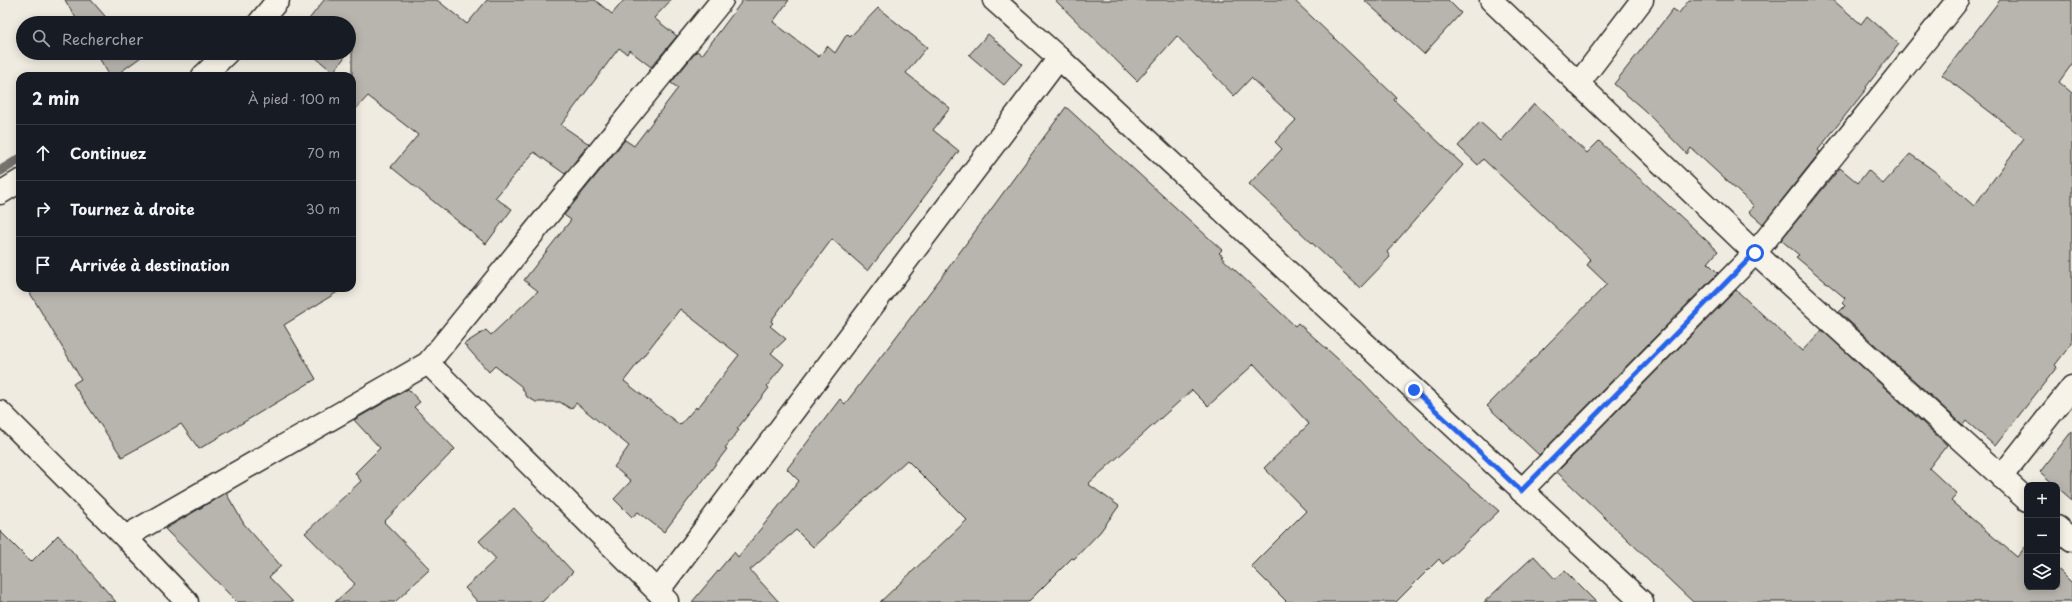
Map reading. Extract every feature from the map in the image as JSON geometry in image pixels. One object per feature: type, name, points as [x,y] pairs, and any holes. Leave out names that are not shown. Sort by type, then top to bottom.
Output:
[{"type":"street","points":[[265,16],[278,0]]},
{"type":"street","points":[[125,538],[428,363],[722,0]]},
{"type":"street","points":[[994,0],[1059,58],[1521,491],[1642,602]]},
{"type":"street","points":[[1491,0],[1755,253],[2024,497]]},
{"type":"street","points":[[1578,84],[1642,0]]},
{"type":"street","points":[[1521,491],[1755,253],[1958,0]]},
{"type":"street","points":[[428,363],[663,596],[1059,58]]},
{"type":"street","points":[[207,72],[220,60]]},
{"type":"street","points":[[0,192],[16,184]]},
{"type":"street","points":[[2001,477],[2072,387]]},
{"type":"street","points":[[0,412],[187,602]]},
{"type":"street","points":[[2060,530],[2072,540]]},
{"type":"building","points":[[65,0],[91,0],[105,16],[75,16]]},
{"type":"building","points":[[324,0],[437,0],[467,24],[487,0],[595,0],[612,14],[624,0],[671,0],[654,18],[677,36],[651,67],[629,50],[627,54],[619,48],[561,125],[589,144],[565,174],[534,152],[495,198],[512,209],[486,244],[391,167],[418,135],[368,96],[356,109],[356,72],[352,72],[352,60],[356,60],[356,16],[311,16]]},
{"type":"building","points":[[743,0],[789,0],[773,22],[819,57],[827,46],[835,53],[847,34],[850,37],[878,8],[927,47],[906,73],[950,108],[933,130],[959,151],[868,271],[832,239],[771,321],[773,323],[770,326],[786,339],[771,353],[784,364],[767,386],[769,388],[737,429],[739,430],[725,448],[727,449],[664,532],[638,512],[632,517],[614,499],[631,481],[614,467],[629,446],[576,403],[571,409],[560,402],[536,402],[527,397],[521,386],[495,366],[489,372],[464,344],[486,330],[491,335],[538,291],[524,280],[571,220],[564,215],[625,140],[634,146],[678,88],[671,83],[697,51],[702,55]],"holes":[[[680,309],[739,355],[697,409],[696,407],[680,425],[624,381]]]},
{"type":"building","points":[[1055,0],[1294,0],[1396,97],[1394,100],[1463,165],[1387,252],[1390,257],[1360,288],[1249,184],[1282,149],[1275,142],[1296,120],[1251,78],[1234,96],[1177,36],[1137,81]]},
{"type":"building","points":[[1364,0],[1448,0],[1461,13],[1424,54]]},
{"type":"building","points":[[1689,0],[1833,0],[1861,24],[1867,16],[1899,44],[1866,87],[1867,88],[1818,150],[1820,152],[1763,224],[1749,212],[1754,206],[1691,148],[1687,154],[1644,110],[1614,84],[1673,9],[1679,13]]},
{"type":"building","points":[[2000,0],[2072,0],[2072,64],[2059,82],[2072,93],[2072,343],[2055,365],[2057,367],[1995,446],[1966,421],[1963,425],[1839,312],[1845,306],[1842,303],[1845,298],[1796,257],[1799,255],[1781,240],[1840,168],[1858,183],[1868,170],[1883,184],[1910,154],[1933,170],[1974,206],[2024,138],[1942,75]]},
{"type":"building","points":[[988,34],[1022,64],[1004,85],[969,55]]},
{"type":"building","points":[[100,60],[137,60],[120,72],[108,72]]},
{"type":"building","points":[[318,60],[342,60],[333,72]]},
{"type":"building","points":[[1534,104],[1587,153],[1599,141],[1718,251],[1708,263],[1718,273],[1539,455],[1487,406],[1607,284],[1587,265],[1591,260],[1483,159],[1478,165],[1458,146],[1480,122],[1501,141]]},
{"type":"building","points":[[1066,107],[1222,250],[1219,253],[1223,256],[1221,257],[1295,326],[1298,323],[1358,377],[1421,443],[1499,511],[1443,564],[1439,559],[1396,602],[1287,602],[1251,566],[1306,511],[1264,468],[1309,424],[1254,364],[1208,406],[1192,390],[1088,484],[1119,506],[1100,532],[1074,559],[1072,558],[1028,602],[880,602],[967,520],[907,460],[813,547],[796,530],[750,570],[779,602],[692,602],[734,552],[738,557],[799,481],[787,469],[840,399],[845,404],[946,271]]},
{"type":"building","points":[[1736,290],[1802,351],[1822,330],[1947,445],[1929,468],[1957,494],[1951,501],[2017,557],[2024,549],[2024,590],[2060,590],[2060,571],[2072,583],[2072,602],[1693,602],[1557,472]]},
{"type":"building","points":[[29,292],[338,292],[284,325],[316,379],[199,449],[181,424],[122,457],[73,384],[81,379]]},
{"type":"building","points":[[408,389],[420,402],[414,407],[455,449],[384,522],[430,569],[395,602],[335,602],[355,584],[305,533],[361,481],[355,473],[380,448],[354,420]]},
{"type":"building","points":[[2072,431],[2072,500],[2060,490],[2060,482],[2051,482],[2040,472]]},
{"type":"building","points":[[226,493],[244,524],[281,566],[269,577],[293,602],[237,602],[165,529]]},
{"type":"building","points":[[514,508],[573,572],[542,602],[478,602],[465,588],[496,559],[479,541]]},
{"type":"building","points":[[0,531],[31,562],[58,535],[116,602],[0,602]]},
{"type":"building","points":[[1534,556],[1555,579],[1565,571],[1596,602],[1484,602]]},
{"type":"waterway","points":[[0,171],[16,161]]},
{"type":"route","points":[[1414,390],[1521,491],[1755,253]]}]
